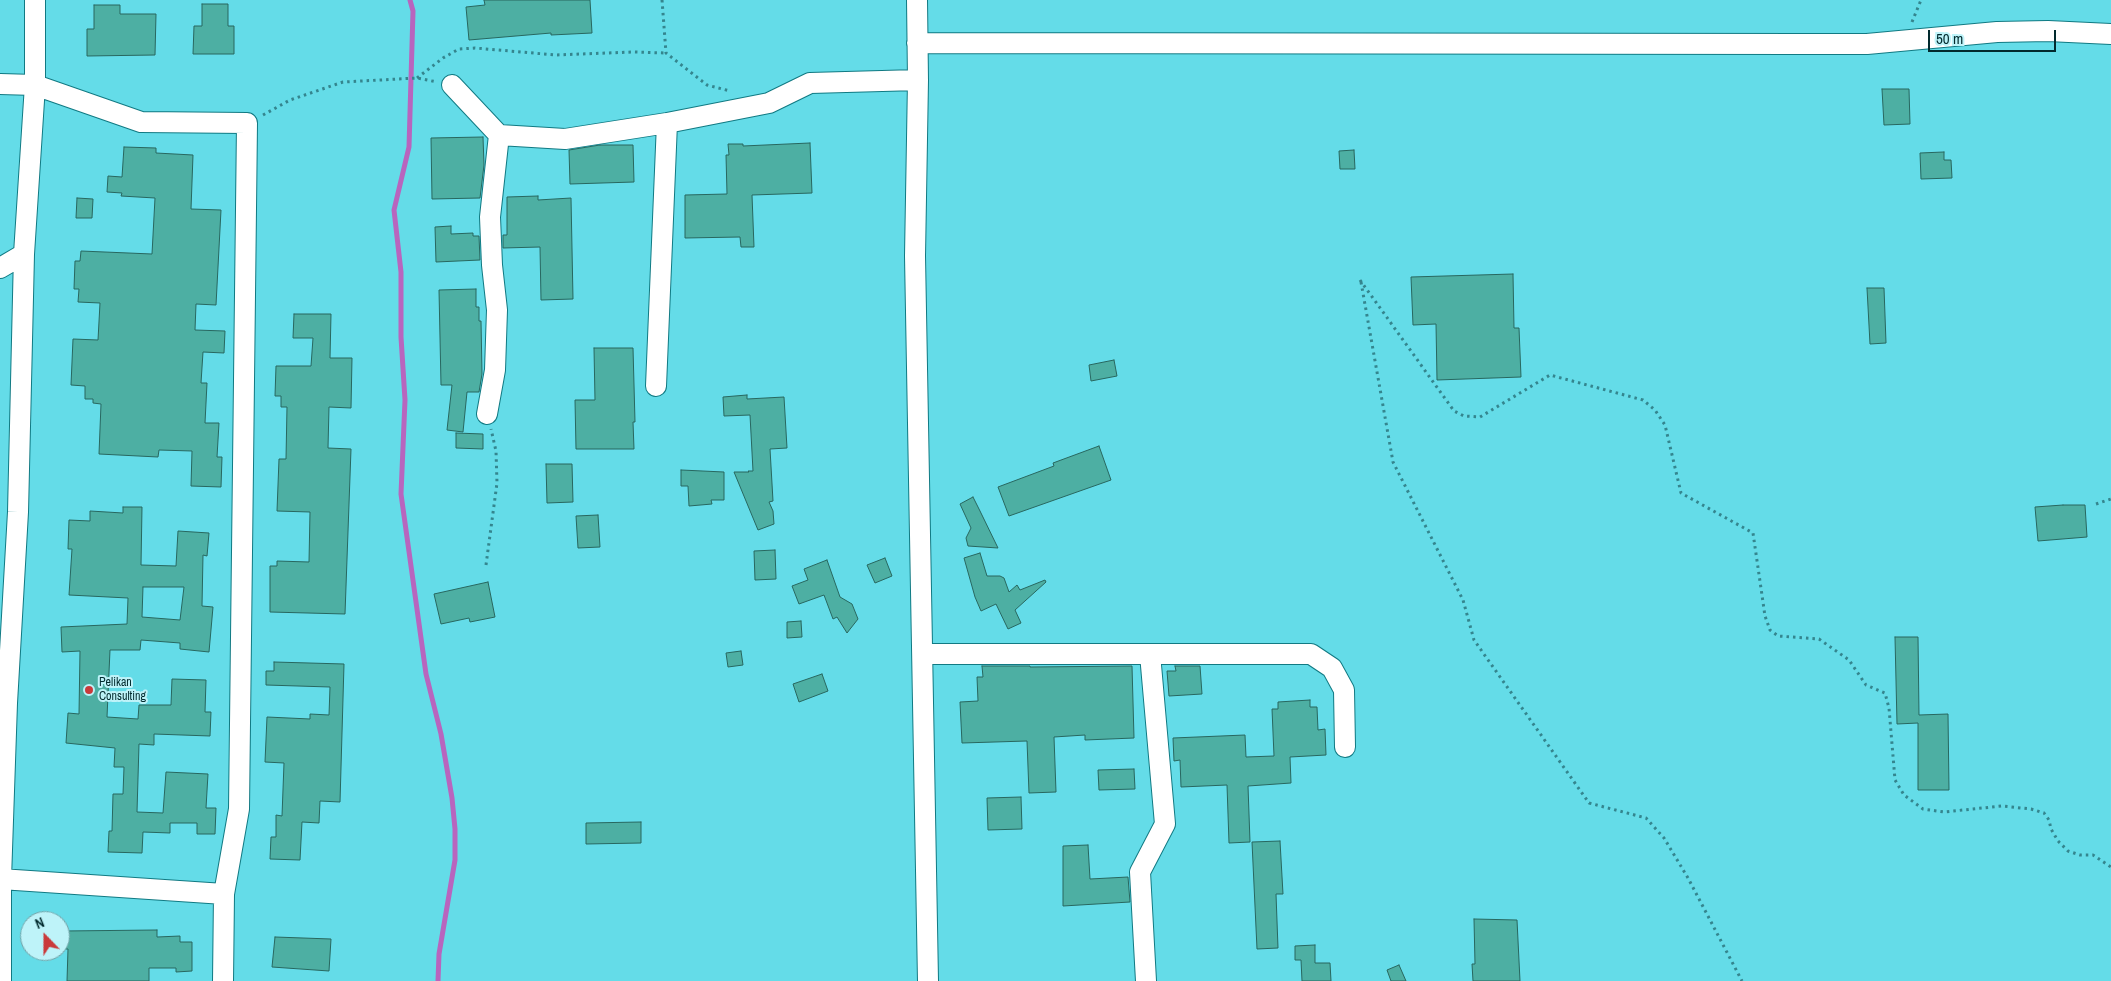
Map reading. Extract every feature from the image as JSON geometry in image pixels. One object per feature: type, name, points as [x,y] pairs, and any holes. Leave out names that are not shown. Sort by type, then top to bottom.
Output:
[{"type":"street","points":[[2,981],[1,879],[7,703],[18,512],[24,254],[35,85],[35,0]]},
{"type":"street","points":[[917,0],[918,80],[915,256],[928,981]]},
{"type":"street","points":[[917,43],[1867,44],[2014,32],[2048,31],[2111,34]]},
{"type":"street","points":[[452,85],[499,135],[565,139],[667,123],[768,103],[810,84],[918,80]]},
{"type":"street","points":[[0,84],[35,85],[141,122],[247,123],[239,810],[224,894],[224,981]]},
{"type":"street","points":[[656,386],[667,123]]},
{"type":"street","points":[[488,414],[495,370],[498,310],[492,265],[490,217],[499,135]]},
{"type":"street","points":[[0,268],[24,254]]},
{"type":"street","points":[[0,521],[18,512]]},
{"type":"street","points":[[923,654],[1311,654],[1332,668],[1344,690],[1345,747]]},
{"type":"street","points":[[1146,981],[1140,872],[1164,824],[1150,654]]},
{"type":"street","points":[[1,879],[224,894]]},
{"type":"path","points":[[662,0],[666,53]]},
{"type":"path","points":[[417,78],[443,58],[459,49],[475,48],[556,55],[634,52],[666,53],[707,85],[733,92]]},
{"type":"path","points":[[247,123],[290,100],[343,82],[417,78],[452,85]]},
{"type":"path","points":[[1742,981],[1688,878],[1664,838],[1646,818],[1589,803],[1474,640],[1463,600],[1393,462],[1360,280],[1454,411],[1480,418],[1550,375],[1643,400],[1655,410],[1665,425],[1681,493],[1753,533],[1765,616],[1770,630],[1778,636],[1819,639],[1849,660],[1866,684],[1885,693],[1889,708],[1895,780],[1904,795],[1923,809],[1944,812],[2002,806],[2031,809],[2044,813],[2058,841],[2068,851],[2080,855],[2094,854],[2111,867]]},
{"type":"path","points":[[486,565],[497,483],[496,452],[488,414]]},
{"type":"path","points":[[2096,504],[2111,499]]},
{"type":"building","points":[[484,0],[590,0],[592,33],[551,35],[551,33],[469,40],[466,7],[485,5]]},
{"type":"building","points":[[202,4],[228,4],[228,26],[234,26],[234,54],[193,54],[194,26],[202,26]]},
{"type":"building","points":[[94,5],[120,5],[120,14],[156,14],[155,55],[87,56],[87,29],[94,29]]},
{"type":"building","points":[[1882,89],[1909,89],[1910,124],[1884,125]]},
{"type":"building","points":[[483,137],[484,165],[480,198],[432,199],[431,138]]},
{"type":"building","points":[[810,143],[812,193],[752,195],[754,247],[741,247],[740,237],[685,238],[685,195],[727,194],[726,155],[729,155],[728,144],[743,144],[743,146]]},
{"type":"building","points":[[600,145],[633,145],[634,182],[570,184],[569,150]]},
{"type":"building","points":[[124,147],[156,148],[156,153],[193,155],[191,209],[221,210],[216,305],[196,304],[195,330],[225,331],[224,353],[203,352],[201,383],[207,383],[205,423],[219,423],[217,457],[222,457],[221,487],[191,486],[192,451],[159,450],[158,457],[99,454],[101,404],[93,403],[93,399],[85,399],[85,386],[71,385],[73,339],[98,340],[100,303],[78,302],[79,289],[74,289],[75,261],[80,261],[81,251],[152,254],[155,198],[121,196],[122,193],[107,192],[108,176],[122,177]]},
{"type":"building","points":[[1354,150],[1355,169],[1340,169],[1339,151]]},
{"type":"building","points":[[1944,152],[1944,160],[1951,160],[1952,178],[1921,179],[1920,153]]},
{"type":"building","points":[[538,196],[538,200],[571,198],[573,299],[541,300],[540,247],[503,248],[503,235],[507,235],[507,197]]},
{"type":"building","points":[[77,198],[93,199],[92,218],[76,218]]},
{"type":"building","points":[[451,226],[451,234],[473,233],[473,236],[479,236],[480,260],[436,262],[435,227]]},
{"type":"building","points":[[1513,274],[1514,328],[1519,328],[1521,377],[1437,380],[1436,324],[1413,325],[1411,277]]},
{"type":"building","points":[[1867,288],[1884,288],[1886,343],[1870,344]]},
{"type":"building","points":[[476,289],[476,307],[479,307],[479,321],[481,321],[482,374],[479,392],[467,392],[463,432],[447,430],[452,385],[441,385],[439,290]]},
{"type":"building","points":[[294,314],[331,314],[330,358],[352,358],[351,408],[329,407],[328,448],[351,449],[345,614],[270,612],[270,566],[277,566],[277,561],[309,562],[310,512],[277,511],[279,459],[286,459],[287,407],[281,407],[281,396],[275,396],[276,366],[311,366],[313,338],[293,338]]},
{"type":"building","points":[[594,348],[633,348],[634,449],[576,449],[575,400],[595,400]]},
{"type":"building","points":[[1114,360],[1117,376],[1091,381],[1089,365]]},
{"type":"building","points":[[747,395],[747,399],[784,397],[787,448],[770,449],[773,501],[769,502],[773,511],[774,524],[758,530],[734,472],[753,471],[750,415],[724,416],[723,397]]},
{"type":"building","points":[[456,433],[483,434],[483,449],[456,448]]},
{"type":"building","points":[[1099,446],[1111,480],[1009,516],[998,487],[1054,466],[1053,463]]},
{"type":"building","points":[[546,464],[572,464],[573,502],[547,503]]},
{"type":"building","points":[[681,470],[724,472],[724,500],[711,500],[712,504],[689,506],[688,486],[681,486]]},
{"type":"building","points":[[973,497],[998,548],[968,546],[966,538],[971,528],[960,504]]},
{"type":"building","points":[[2085,505],[2087,537],[2038,541],[2035,507]]},
{"type":"building","points":[[123,507],[142,507],[141,565],[176,566],[178,531],[209,533],[207,556],[203,555],[202,606],[213,607],[209,652],[180,649],[180,643],[141,640],[140,650],[110,650],[107,717],[138,719],[139,705],[171,705],[172,679],[206,680],[205,712],[211,712],[210,736],[154,734],[154,745],[139,744],[137,812],[163,813],[166,772],[208,774],[206,808],[216,808],[215,834],[197,834],[197,823],[170,823],[170,833],[143,832],[142,853],[108,852],[109,831],[112,831],[113,794],[123,794],[124,767],[114,767],[115,748],[66,743],[68,713],[79,714],[80,651],[62,652],[61,627],[127,624],[128,598],[69,595],[72,549],[68,549],[69,520],[90,521],[90,511],[123,513]],"holes":[[[143,587],[184,587],[180,620],[142,617]]]},
{"type":"building","points":[[598,515],[600,547],[578,548],[576,516]]},
{"type":"building","points":[[775,550],[776,579],[755,580],[754,551]]},
{"type":"building","points":[[980,553],[987,576],[1000,576],[1004,578],[1009,592],[1017,585],[1020,590],[1045,580],[1046,582],[1015,610],[1021,623],[1008,629],[996,604],[981,611],[964,558]]},
{"type":"building","points":[[885,558],[892,576],[875,583],[867,565]]},
{"type":"building","points":[[827,560],[840,597],[852,604],[858,619],[847,633],[837,617],[833,619],[824,595],[799,604],[792,586],[808,580],[804,569]]},
{"type":"building","points":[[488,582],[495,617],[470,622],[469,618],[441,624],[434,594]]},
{"type":"building","points":[[801,621],[802,637],[787,638],[787,622]]},
{"type":"building","points":[[1895,637],[1918,637],[1919,715],[1948,714],[1949,790],[1918,790],[1918,723],[1897,724]]},
{"type":"building","points":[[741,651],[743,665],[728,667],[726,653]]},
{"type":"building","points":[[274,662],[344,664],[340,802],[320,801],[319,823],[302,822],[300,860],[270,859],[271,837],[276,837],[276,815],[282,816],[284,763],[265,762],[267,717],[310,719],[310,714],[329,715],[330,687],[266,685],[266,671],[274,671]]},
{"type":"building","points":[[982,666],[1132,666],[1134,738],[1085,740],[1085,735],[1054,737],[1056,792],[1029,793],[1027,741],[962,743],[960,702],[978,701],[977,677],[983,677]]},
{"type":"building","points":[[1175,666],[1200,666],[1202,694],[1169,696],[1167,671],[1176,671]]},
{"type":"building","points":[[822,674],[828,691],[799,702],[793,684]]},
{"type":"building","points":[[1310,700],[1310,707],[1317,707],[1318,730],[1325,729],[1326,755],[1290,757],[1291,783],[1248,786],[1250,842],[1229,843],[1227,785],[1181,787],[1180,760],[1174,761],[1173,738],[1245,735],[1246,757],[1274,756],[1272,709],[1278,709],[1278,702]]},
{"type":"building","points":[[1134,769],[1135,789],[1099,790],[1098,770]]},
{"type":"building","points":[[1021,797],[1022,829],[988,830],[987,798]]},
{"type":"building","points":[[641,822],[641,843],[586,844],[586,823]]},
{"type":"building","points":[[1280,841],[1283,894],[1276,894],[1278,948],[1257,949],[1252,842]]},
{"type":"building","points":[[1088,845],[1090,879],[1128,877],[1130,902],[1063,906],[1063,846]]},
{"type":"building","points":[[1474,919],[1517,920],[1520,981],[1473,981],[1472,964],[1475,964]]},
{"type":"building","points":[[157,930],[157,937],[180,936],[180,942],[192,942],[192,971],[176,972],[176,968],[149,968],[149,981],[67,981],[68,961],[70,961],[70,931]]},
{"type":"building","points":[[275,937],[331,939],[329,971],[272,967]]},
{"type":"building","points":[[1315,945],[1315,963],[1330,963],[1331,981],[1302,981],[1301,960],[1295,960],[1295,946]]},
{"type":"building","points":[[1399,965],[1406,981],[1391,981],[1387,970]]},
{"type":"waterway","points":[[410,0],[413,11],[409,147],[394,210],[401,272],[401,337],[405,400],[401,494],[426,674],[441,734],[452,798],[455,829],[455,860],[439,954],[438,981]]},
{"type":"place","name":"Pelikan Consulting","points":[[89,690]]}]
